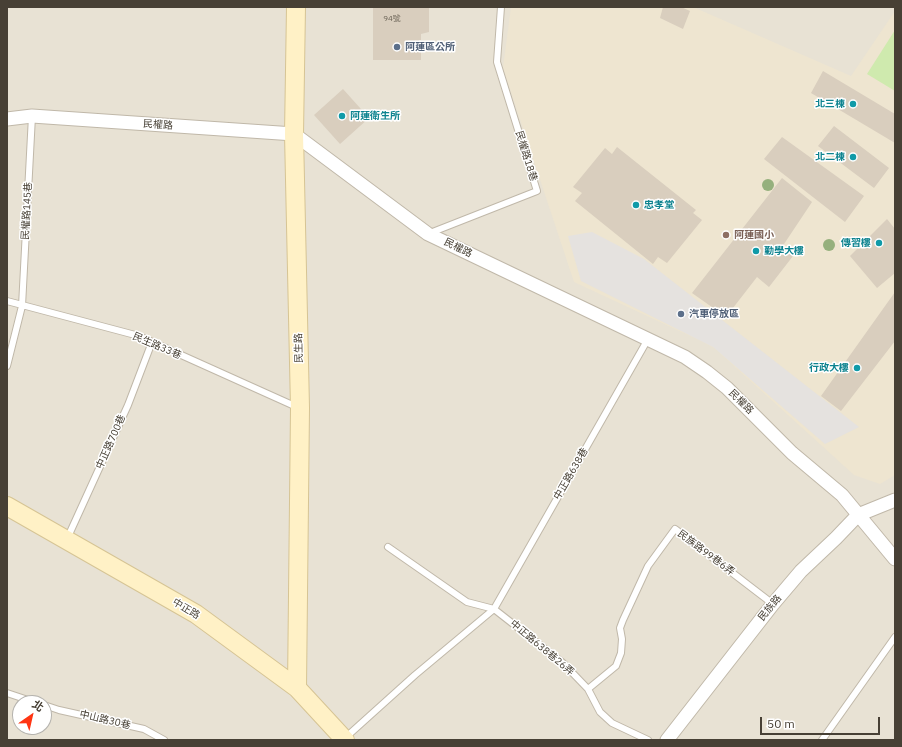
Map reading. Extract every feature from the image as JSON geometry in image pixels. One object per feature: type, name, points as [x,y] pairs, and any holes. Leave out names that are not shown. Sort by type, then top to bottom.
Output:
[{"type":"street","name":"民生路","points":[[296,7],[294,134],[300,408],[297,688]]},
{"type":"street","name":"民權路","points":[[7,119],[32,116],[294,134],[428,234],[685,357],[708,372],[727,388],[792,453],[842,495],[895,559]]},
{"type":"street","name":"民族路","points":[[667,740],[773,604],[801,571],[858,516],[895,500]]},
{"type":"street","name":"中正路","points":[[7,506],[196,614],[297,688],[344,740]]},
{"type":"lane","name":"民權路18巷","points":[[428,234],[537,191],[497,62],[501,7]]},
{"type":"lane","name":"民權路145巷","points":[[7,366],[22,306],[32,116]]},
{"type":"lane","name":"民生路33巷","points":[[7,301],[139,336],[300,408]]},
{"type":"lane","name":"中正路638巷","points":[[344,740],[415,675],[494,609],[648,339]]},
{"type":"lane","name":"中正路700巷","points":[[66,540],[128,405],[152,342]]},
{"type":"lane","name":"民族路99巷6弄","points":[[588,689],[616,666],[621,653],[622,639],[620,628],[623,620],[648,566],[676,529],[773,604]]},
{"type":"lane","points":[[388,547],[467,602],[494,609]]},
{"type":"lane","name":"中正路638巷26弄","points":[[494,609],[563,663],[588,689],[600,712],[612,723],[648,740]]},
{"type":"lane","points":[[822,740],[895,638]]},
{"type":"lane","name":"中山路30巷","points":[[52,708],[144,729],[164,740]]},
{"type":"shaded area","points":[[7,7],[895,7],[895,740],[7,740]]},
{"type":"shaded area","name":"阿蓮國小","points":[[511,7],[693,7],[851,76],[895,11],[895,475],[880,484],[854,475],[714,348],[574,282],[503,68]]},
{"type":"shaded area","name":"汽車停放區","points":[[592,232],[644,259],[859,427],[825,444],[713,347],[581,281],[568,236]]},
{"type":"green space","points":[[895,30],[895,91],[867,74]]},
{"type":"building","name":"阿蓮區公所","points":[[373,7],[429,7],[429,32],[421,34],[421,60],[373,60]]},
{"type":"building","points":[[663,7],[681,7],[690,11],[683,29],[660,18]]},
{"type":"building","name":"北三棟","points":[[823,71],[895,114],[895,143],[811,93]]},
{"type":"building","name":"阿蓮衛生所","points":[[343,89],[369,118],[340,144],[314,115]]},
{"type":"building","name":"北二棟","points":[[834,126],[889,168],[874,188],[818,146]]},
{"type":"building","points":[[782,137],[864,196],[845,222],[764,159]]},
{"type":"building","name":"忠孝堂","points":[[617,147],[696,210],[693,213],[702,220],[667,263],[658,257],[653,264],[575,201],[582,193],[573,187],[605,148],[612,154]]},
{"type":"building","name":"勤學大樓","points":[[782,178],[812,202],[782,247],[793,256],[769,287],[757,277],[726,317],[692,293]]},
{"type":"building","name":"傳習樓","points":[[887,219],[895,229],[895,273],[877,288],[850,256]]},
{"type":"building","name":"行政大樓","points":[[895,292],[895,341],[841,411],[821,396]]},
{"type":"place","name":"阿蓮區公所","points":[[397,47]]},
{"type":"place","name":"北三棟","points":[[853,104]]},
{"type":"place","name":"阿蓮衛生所","points":[[342,116]]},
{"type":"place","name":"北二棟","points":[[853,157]]},
{"type":"place","name":"忠孝堂","points":[[636,205]]},
{"type":"place","name":"阿蓮國小","points":[[726,235]]},
{"type":"place","name":"傳習樓","points":[[879,243]]},
{"type":"place","name":"勤學大樓","points":[[756,251]]},
{"type":"place","name":"汽車停放區","points":[[681,314]]},
{"type":"place","name":"行政大樓","points":[[857,368]]}]
